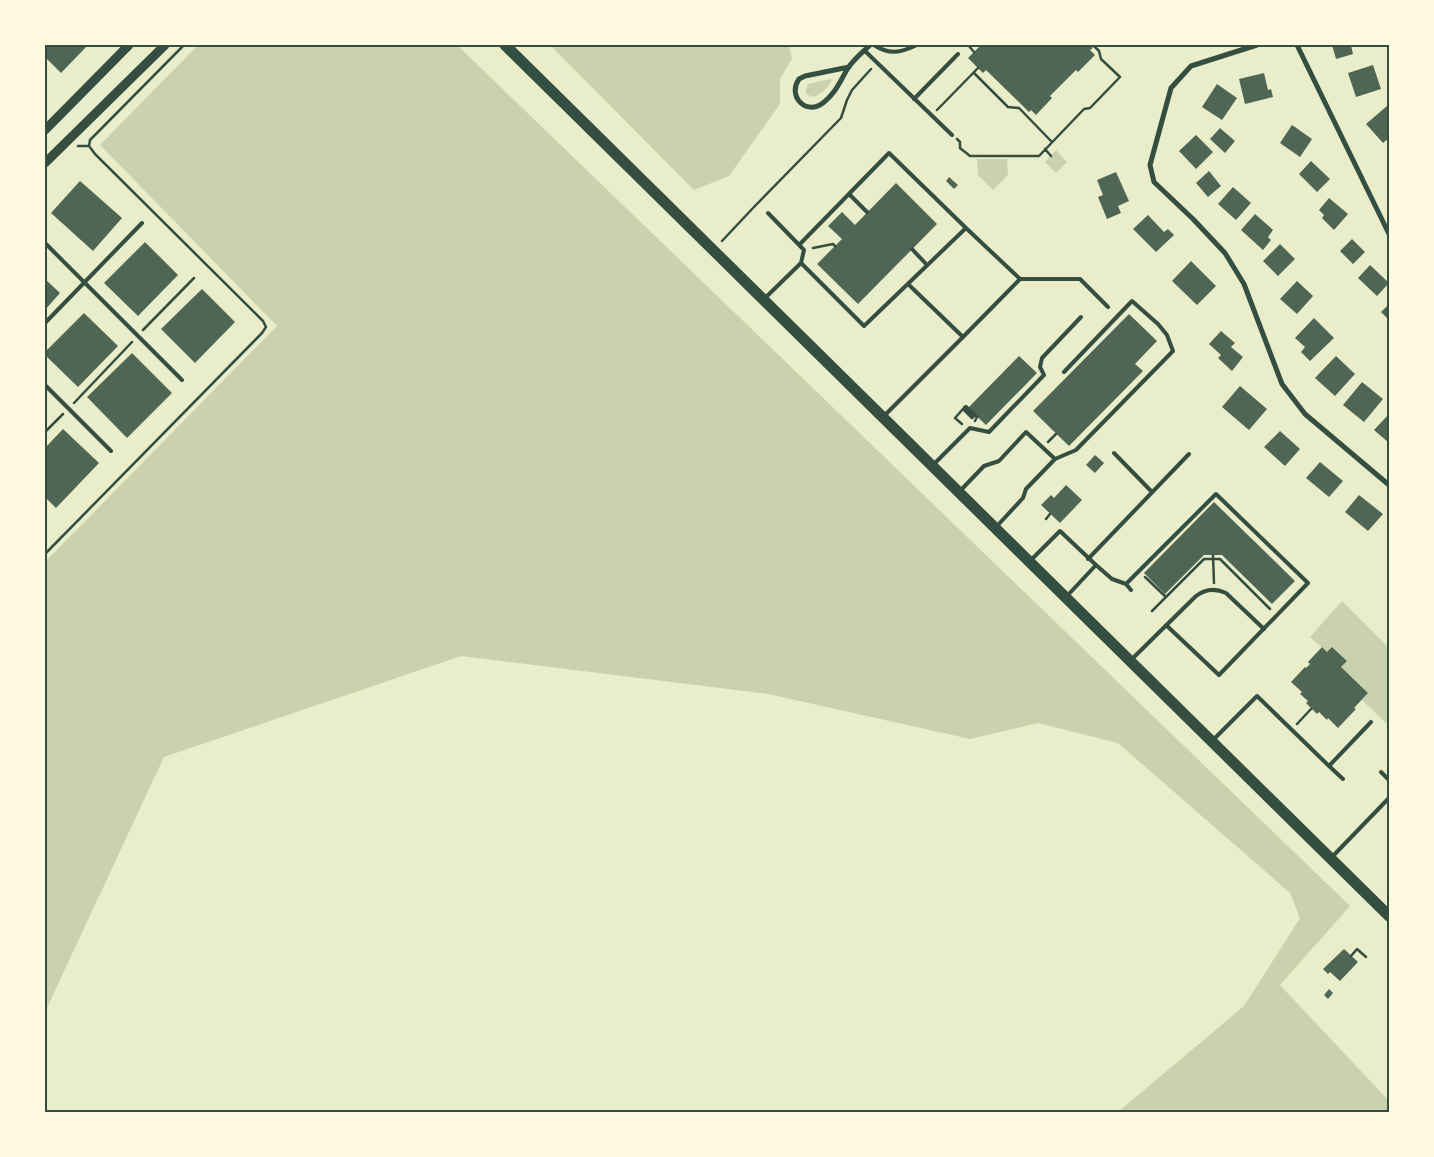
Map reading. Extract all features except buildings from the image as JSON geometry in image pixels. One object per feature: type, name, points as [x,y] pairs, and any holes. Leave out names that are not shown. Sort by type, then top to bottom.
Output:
[{"type":"main road","points":[[506,45],[1389,916]]},
{"type":"street","points":[[45,130],[129,45]]},
{"type":"street","points":[[45,163],[165,45]]},
{"type":"street","points":[[849,66],[799,79],[795,94],[799,102],[808,107],[821,104],[837,88],[849,66],[872,45]]},
{"type":"street","points":[[1257,45],[1191,66],[1171,88],[1150,165],[1154,182],[1226,253],[1244,284],[1282,384],[1305,414],[1389,485]]},
{"type":"street","points":[[1297,45],[1389,234]]},
{"type":"lane","points":[[872,45],[889,52],[899,52],[916,45]]},
{"type":"lane","points":[[865,51],[954,137]]},
{"type":"lane","points":[[914,99],[958,54]]},
{"type":"lane","points":[[799,245],[889,153],[1020,279],[1080,279],[1108,307]]},
{"type":"lane","points":[[849,194],[867,212]]},
{"type":"lane","points":[[764,299],[801,263],[804,250],[768,214]]},
{"type":"lane","points":[[45,323],[142,223]]},
{"type":"lane","points":[[801,263],[864,326],[966,228]]},
{"type":"lane","points":[[45,243],[182,380]]},
{"type":"lane","points":[[912,250],[927,265]]},
{"type":"lane","points":[[883,417],[1020,279]]},
{"type":"lane","points":[[908,284],[963,336]]},
{"type":"lane","points":[[995,528],[1023,498],[1026,490],[1055,459],[1076,450],[1173,351],[1167,335],[1158,324],[1132,301],[1064,372]]},
{"type":"lane","points":[[932,466],[970,428],[988,432],[1044,376],[1040,367],[1042,358],[1081,317]]},
{"type":"lane","points":[[45,385],[111,451]]},
{"type":"lane","points":[[959,492],[984,466],[999,461],[1026,432],[1055,459]]},
{"type":"lane","points":[[1114,453],[1152,492]]},
{"type":"lane","points":[[1088,559],[1189,454]]},
{"type":"lane","points":[[1126,584],[1216,494],[1308,583],[1219,675],[1166,624]]},
{"type":"lane","points":[[1029,562],[1060,531],[1096,566],[1112,579],[1126,584],[1131,590]]},
{"type":"lane","points":[[1066,597],[1096,566]]},
{"type":"lane","points":[[1130,661],[1166,624],[1206,590],[1222,591],[1264,629]]},
{"type":"lane","points":[[1212,741],[1257,696],[1343,779]]},
{"type":"lane","points":[[1329,766],[1371,722]]},
{"type":"lane","points":[[1381,772],[1389,780]]},
{"type":"lane","points":[[1331,858],[1389,798]]},
{"type":"path","points":[[77,145],[81,147],[89,146],[92,138],[184,45]]},
{"type":"path","points":[[968,45],[974,52]]},
{"type":"path","points":[[954,137],[960,142],[960,148],[970,156],[994,158],[1039,156],[1084,109],[1090,108],[1121,77],[1101,58],[1099,50],[1093,45]]},
{"type":"path","points":[[946,102],[978,68]]},
{"type":"path","points":[[730,234],[841,118],[849,95],[871,69]]},
{"type":"path","points":[[974,73],[1008,107],[1019,108],[1053,142]]},
{"type":"path","points":[[1045,149],[1051,156]]},
{"type":"path","points":[[804,250],[833,244],[835,246]]},
{"type":"path","points":[[45,432],[194,278]]},
{"type":"path","points":[[955,418],[963,409],[972,418],[974,416],[964,407],[966,406],[978,417]]},
{"type":"path","points":[[1046,519],[1050,514]]},
{"type":"path","points":[[45,547],[48,550]]},
{"type":"path","points":[[1213,557],[1214,589]]},
{"type":"path","points":[[1152,611],[1204,559],[1213,557],[1220,559],[1271,609]]},
{"type":"path","points":[[1143,574],[1166,597]]},
{"type":"path","points":[[1305,715],[1311,709]]},
{"type":"path","points":[[1351,956],[1357,948],[1366,957]]},
{"type":"green space","points":[[198,45],[457,45],[1350,906],[1280,985],[1389,1101],[1389,1112],[1118,1112],[1244,1006],[1300,918],[1290,893],[1118,743],[1038,723],[970,739],[768,694],[461,656],[164,757],[45,1012],[45,562],[277,326],[100,145]]},
{"type":"green space","points":[[550,45],[789,45],[792,59],[780,79],[780,104],[729,176],[694,190]]},
{"type":"green space","points":[[832,80],[829,85],[818,94],[813,97],[806,94],[808,84]]},
{"type":"green space","points":[[1056,150],[1067,162],[1056,173],[1045,162]]},
{"type":"green space","points":[[977,159],[1007,159],[1008,175],[993,190],[978,175]]},
{"type":"green space","points":[[1342,601],[1389,648],[1389,723],[1387,724],[1362,700],[1368,693],[1341,667],[1347,661],[1333,647],[1327,652],[1310,637]]}]
